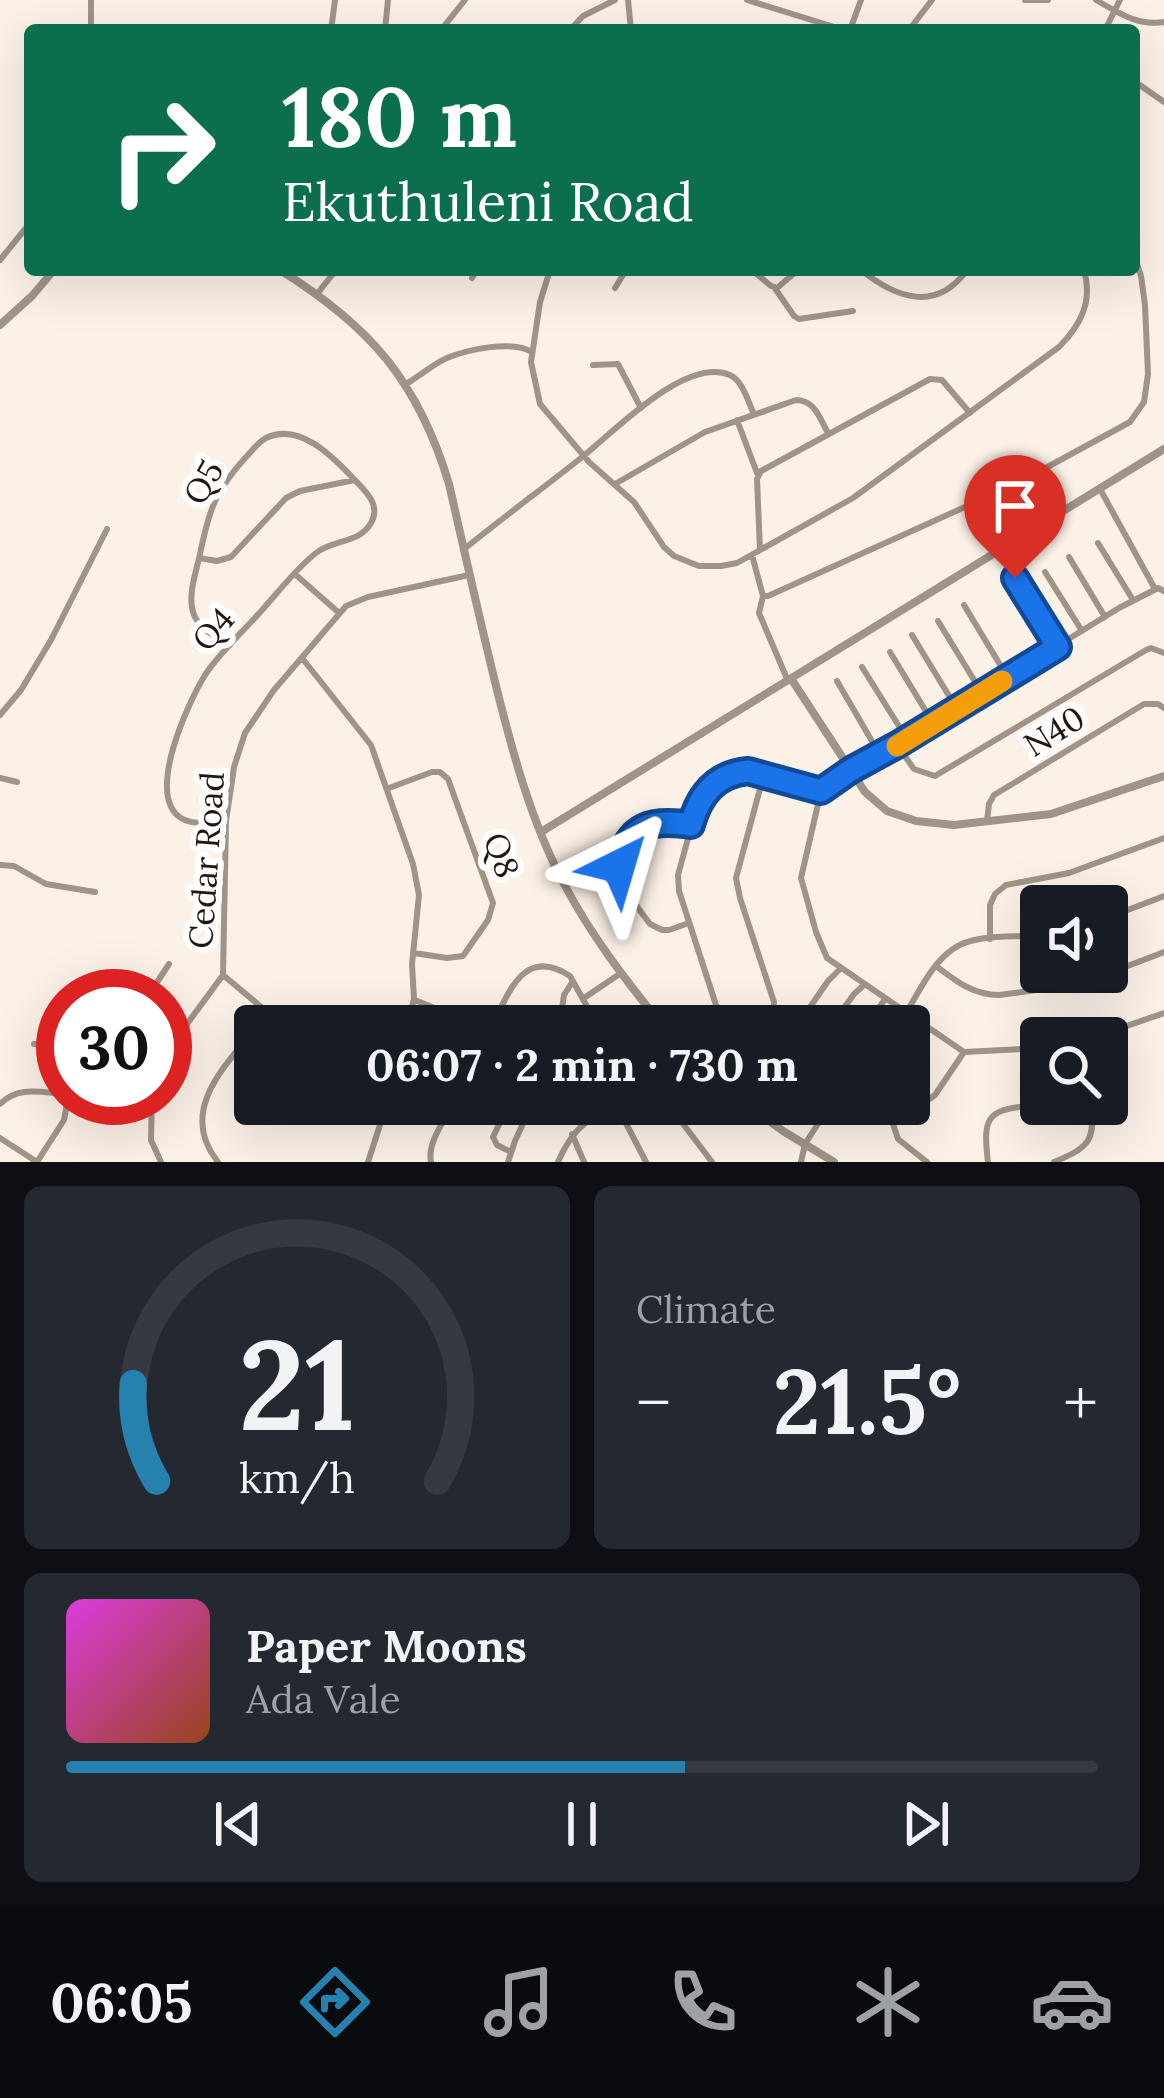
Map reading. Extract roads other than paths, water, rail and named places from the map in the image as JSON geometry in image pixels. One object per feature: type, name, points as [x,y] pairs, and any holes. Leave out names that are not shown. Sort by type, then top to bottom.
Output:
[{"type":"street","points":[[446,24],[465,0]]},
{"type":"street","points":[[576,24],[615,0]]},
{"type":"street","points":[[750,0],[814,24]]},
{"type":"street","points":[[914,24],[932,0]]},
{"type":"street","points":[[1025,0],[1048,0]]},
{"type":"street","points":[[1096,0],[1142,23],[1164,22]]},
{"type":"street","points":[[1108,24],[1120,0]]},
{"type":"street","points":[[448,21],[452,24]]},
{"type":"street","points":[[0,260],[24,230]]},
{"type":"street","points":[[764,596],[1018,483],[1130,422],[1144,402],[1148,374],[1140,273]]},
{"type":"street","points":[[0,325],[49,276]]},
{"type":"street","points":[[290,276],[354,324],[406,385],[427,422],[439,452],[514,755],[541,832],[569,892],[646,1005]]},
{"type":"street","points":[[317,293],[331,276]]},
{"type":"street","points":[[548,276],[532,352],[532,376],[540,404],[584,456],[642,512],[664,547],[699,566],[722,566],[756,552],[878,482],[1059,347],[1086,306],[1085,276]]},
{"type":"street","points":[[615,288],[622,276]]},
{"type":"street","points":[[760,276],[799,320],[853,311]]},
{"type":"street","points":[[774,287],[791,276]]},
{"type":"street","points":[[870,276],[897,294],[914,297],[934,296],[962,276]]},
{"type":"street","points":[[406,385],[452,357],[495,347],[518,346],[532,352]]},
{"type":"street","points":[[593,365],[618,364],[641,408]]},
{"type":"street","points":[[463,550],[679,382],[725,374],[740,383],[754,414]]},
{"type":"street","points":[[758,475],[935,378],[970,413]]},
{"type":"street","points":[[615,484],[705,432],[803,400],[813,406],[828,434]]},
{"type":"street","points":[[736,420],[758,475],[756,552],[764,596],[759,613],[790,681],[872,800],[897,816],[948,825],[1066,810],[1164,776]]},
{"type":"street","name":"Q5","points":[[230,645],[203,628],[194,616],[192,591],[208,513],[238,466],[267,437],[285,435],[317,445],[355,480]]},
{"type":"street","points":[[541,832],[1164,449]]},
{"type":"street","points":[[199,559],[231,557],[292,494],[355,480]]},
{"type":"street","name":"Q4","points":[[226,821],[184,820],[169,805],[166,785],[174,748],[202,679],[230,645],[319,550],[355,538],[371,524],[374,502],[355,480]]},
{"type":"street","points":[[1100,489],[1159,589]]},
{"type":"street","points":[[0,715],[51,640],[106,529]]},
{"type":"street","points":[[1098,543],[1133,600]]},
{"type":"street","points":[[1069,557],[1105,617]]},
{"type":"street","points":[[1045,572],[1082,632]]},
{"type":"street","points":[[296,574],[339,612],[368,597],[469,574]]},
{"type":"street","points":[[1015,578],[1058,647]]},
{"type":"street","points":[[894,1005],[840,969],[821,949],[801,878],[821,791],[1133,600],[1159,589],[1164,578]]},
{"type":"street","points":[[964,604],[1008,678]]},
{"type":"street","name":"Cedar Road","points":[[192,1017],[223,975],[226,821],[244,733],[339,612]]},
{"type":"street","points":[[938,621],[982,693]]},
{"type":"street","points":[[912,635],[957,709]]},
{"type":"street","points":[[897,745],[914,769],[934,776],[1151,647],[1164,653]]},
{"type":"street","points":[[890,652],[933,723]]},
{"type":"street","points":[[302,658],[363,731],[388,788],[418,882],[412,1005]]},
{"type":"street","points":[[862,667],[907,739]]},
{"type":"street","points":[[837,681],[880,755]]},
{"type":"street","name":"N40","points":[[987,821],[994,795],[1144,704],[1164,708]]},
{"type":"street","points":[[716,1005],[679,891],[678,875],[698,802],[709,787],[742,770],[821,791]]},
{"type":"street","name":"Q8","points":[[388,788],[432,772],[448,779],[493,903],[488,920],[463,956],[414,952]]},
{"type":"street","points":[[764,775],[741,851],[736,888],[774,1005]]},
{"type":"street","points":[[0,778],[17,782]]},
{"type":"street","points":[[689,923],[669,930],[650,925],[621,885],[619,866],[625,844],[636,831],[656,822],[691,825]]},
{"type":"street","points":[[989,939],[991,900],[1006,885],[1069,873],[1164,838]]},
{"type":"street","points":[[0,865],[14,866],[46,884],[94,892]]},
{"type":"street","points":[[1128,910],[1164,896]]},
{"type":"street","points":[[913,1005],[953,948],[971,941],[1020,937]]},
{"type":"street","points":[[937,966],[973,991],[999,995],[1081,984],[1164,952]]},
{"type":"street","points":[[166,969],[169,964]]},
{"type":"street","points":[[503,1005],[524,971],[546,967],[562,971],[573,981],[587,1005]]},
{"type":"street","points":[[811,1005],[840,969]]},
{"type":"street","points":[[583,999],[621,973]]},
{"type":"street","points":[[223,975],[259,1005]]},
{"type":"street","points":[[562,1005],[573,981]]},
{"type":"street","points":[[846,1005],[864,985]]},
{"type":"street","points":[[414,999],[428,1005]]},
{"type":"street","points":[[881,1005],[885,999]]},
{"type":"street","points":[[1128,1025],[1164,1012]]},
{"type":"street","points":[[930,1029],[964,1052],[1020,1049]]},
{"type":"street","points":[[930,1100],[964,1052]]},
{"type":"street","points":[[218,1162],[202,1130],[204,1103],[234,1057]]},
{"type":"street","points":[[0,1104],[20,1091],[36,1093]]},
{"type":"street","points":[[988,1162],[986,1128],[992,1115],[1020,1107]]},
{"type":"street","points":[[0,1138],[37,1162],[61,1125]]},
{"type":"street","points":[[151,1125],[151,1140],[160,1162]]},
{"type":"street","points":[[368,1162],[380,1125]]},
{"type":"street","points":[[431,1162],[430,1151],[443,1125]]},
{"type":"street","points":[[498,1125],[493,1137],[511,1152]]},
{"type":"street","points":[[508,1162],[523,1125]]},
{"type":"street","points":[[558,1162],[572,1134],[583,1125]]},
{"type":"street","points":[[627,1125],[646,1162]]},
{"type":"street","points":[[683,1125],[708,1161]]},
{"type":"street","points":[[777,1125],[834,1162]]},
{"type":"street","points":[[801,1162],[817,1125]]},
{"type":"street","points":[[894,1125],[898,1139],[927,1162]]},
{"type":"street","points":[[1054,1162],[1090,1140],[1094,1125]]},
{"type":"street","points":[[572,1134],[584,1162]]}]
